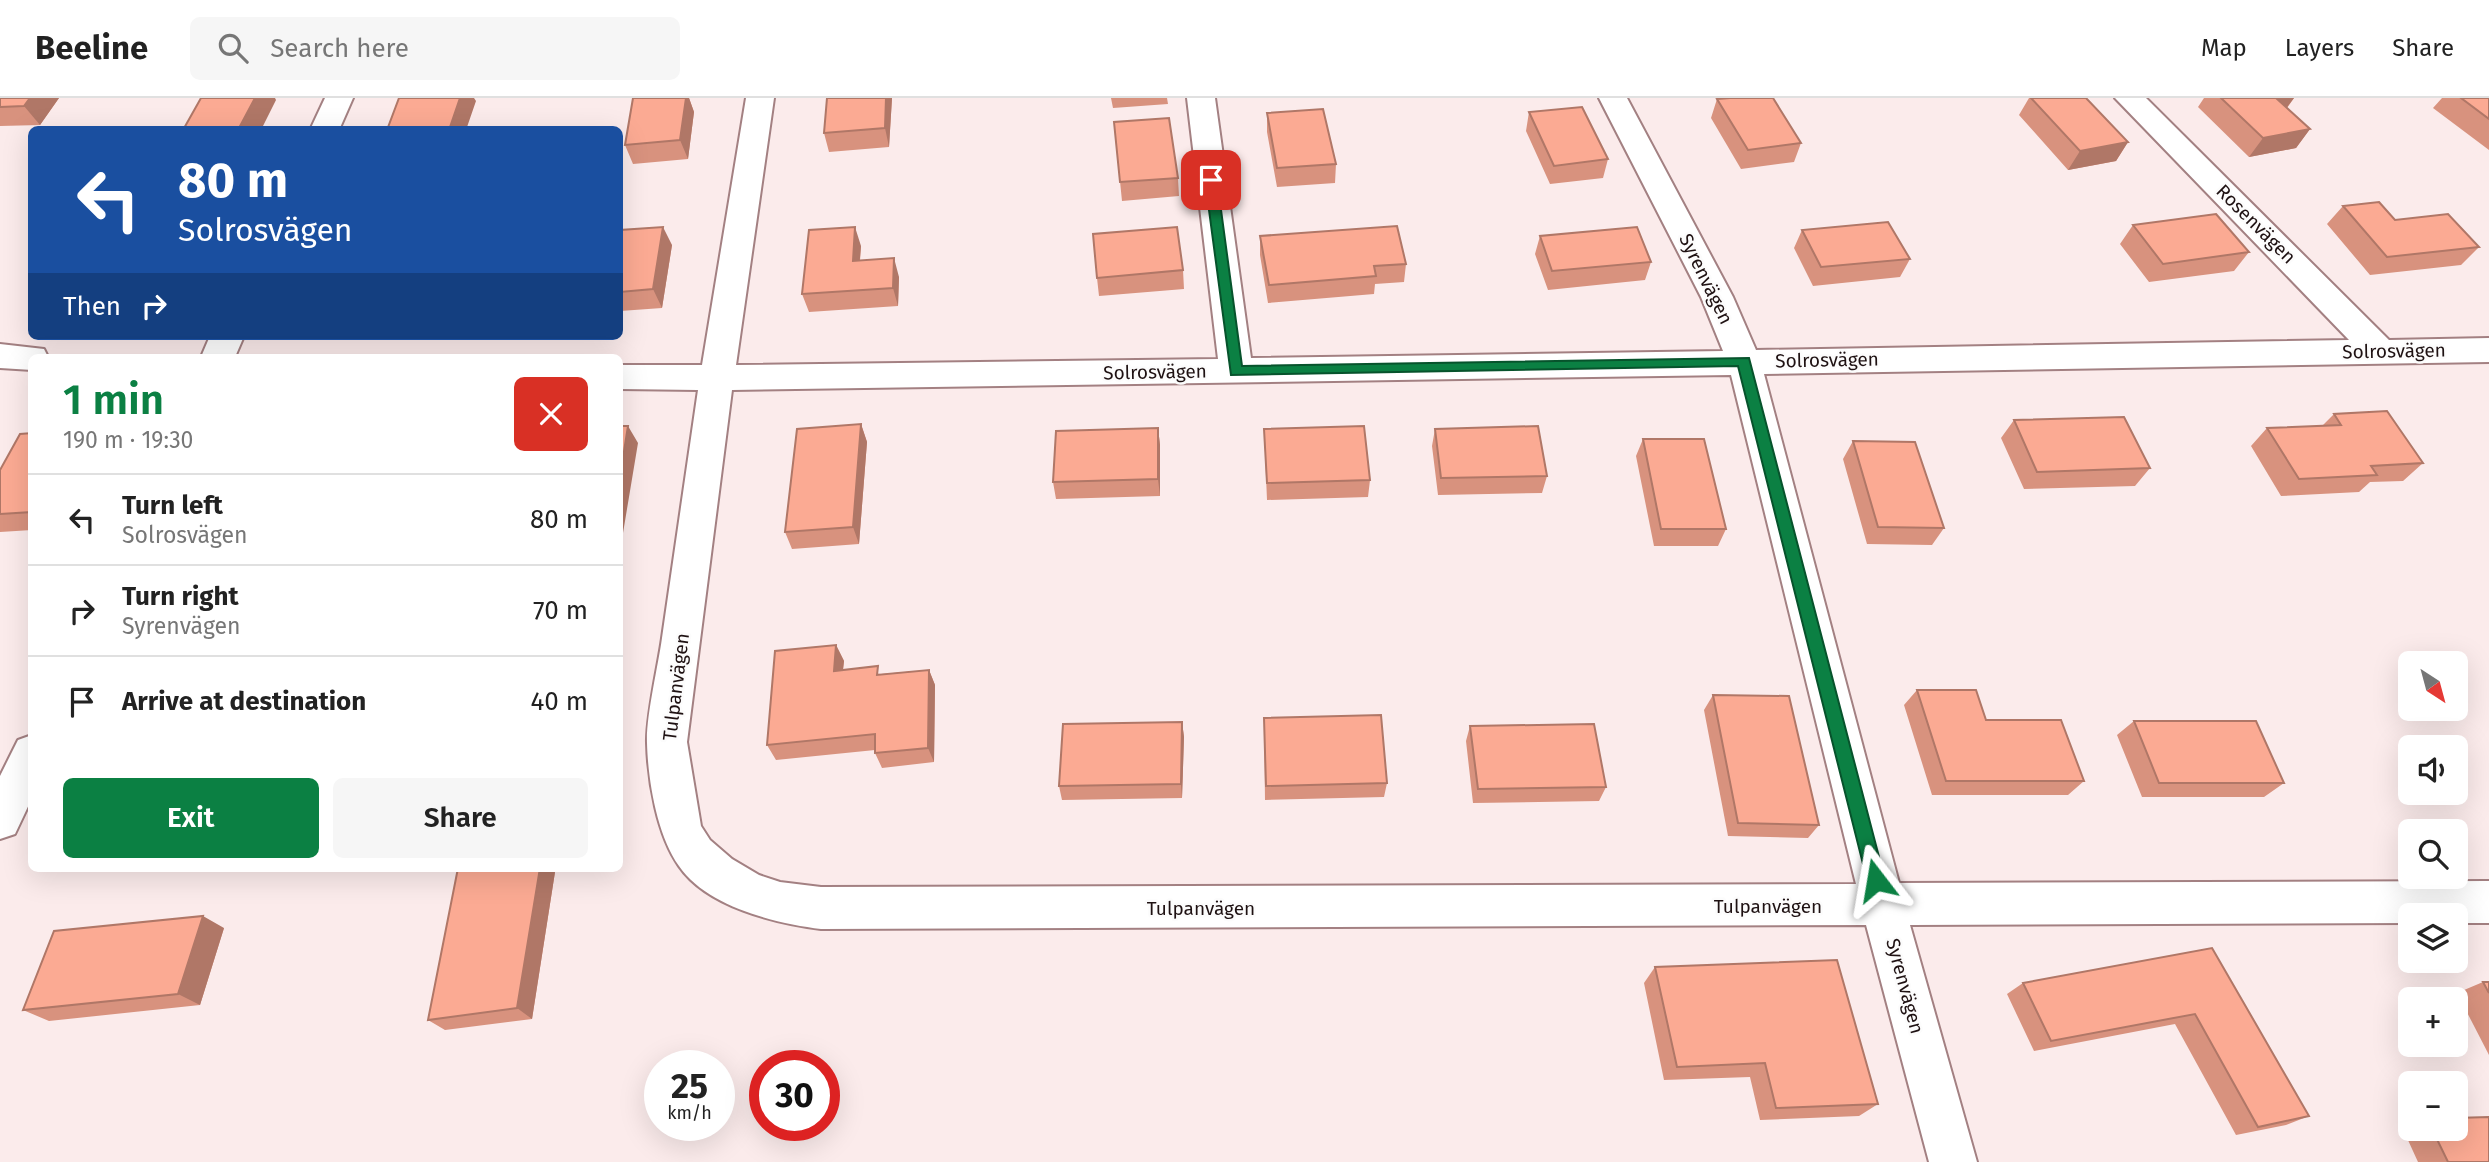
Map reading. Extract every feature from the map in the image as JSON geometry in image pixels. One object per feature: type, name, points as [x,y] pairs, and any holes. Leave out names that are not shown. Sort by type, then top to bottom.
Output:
[{"type":"street","points":[[326,126],[339,98]]},
{"type":"street","name":"Tulpanvägen","points":[[760,98],[717,378],[667,743],[681,831],[695,854],[717,873],[745,890],[780,902],[833,908],[2489,902]]},
{"type":"street","points":[[1201,98],[1236,371]]},
{"type":"street","name":"Syrenvägen","points":[[1613,98],[1717,297],[1744,361],[1883,906],[1953,1162]]},
{"type":"street","name":"Rosenvägen","points":[[2129,98],[2381,352]]},
{"type":"street","name":"Solrosvägen","points":[[623,377],[1236,371],[2489,350]]},
{"type":"street","points":[[0,356],[28,358]]},
{"type":"street","points":[[0,820],[28,761]]},
{"type":"building","points":[[0,98],[30,98],[24,106],[0,107]]},
{"type":"building","points":[[201,98],[255,98],[240,126],[185,126]]},
{"type":"building","points":[[399,98],[460,98],[450,126],[388,126]]},
{"type":"building","points":[[633,98],[686,98],[680,140],[625,145]]},
{"type":"building","points":[[827,98],[886,98],[885,128],[824,133]]},
{"type":"building","points":[[1773,98],[1801,143],[1748,150],[1717,99]]},
{"type":"building","points":[[2031,98],[2086,98],[2128,142],[2080,151]]},
{"type":"building","points":[[2221,98],[2276,98],[2310,129],[2263,138]]},
{"type":"building","points":[[2461,98],[2489,98],[2489,119]]},
{"type":"building","points":[[1582,107],[1608,159],[1554,166],[1529,112]]},
{"type":"building","points":[[1323,109],[1336,164],[1277,168],[1267,113]]},
{"type":"building","points":[[1169,118],[1178,178],[1120,182],[1114,122]]},
{"type":"building","points":[[2379,202],[2395,220],[2448,214],[2479,247],[2387,257],[2343,206]]},
{"type":"building","points":[[2216,214],[2249,252],[2163,264],[2133,225]]},
{"type":"building","points":[[1888,222],[1910,259],[1821,267],[1802,230]]},
{"type":"building","points":[[1397,226],[1406,264],[1374,266],[1376,276],[1269,285],[1260,236]]},
{"type":"building","points":[[663,227],[653,289],[623,292],[623,230]]},
{"type":"building","points":[[855,227],[853,261],[894,258],[893,288],[802,294],[809,230]]},
{"type":"building","points":[[1177,227],[1183,270],[1097,278],[1093,234]]},
{"type":"building","points":[[1637,227],[1651,262],[1552,271],[1540,236]]},
{"type":"building","points":[[2387,411],[2423,463],[2371,466],[2377,475],[2299,479],[2267,428],[2341,425],[2334,414]]},
{"type":"building","points":[[2124,417],[2150,468],[2037,472],[2014,420]]},
{"type":"building","points":[[861,424],[853,527],[785,532],[797,429]]},
{"type":"building","points":[[623,426],[628,426],[623,458]]},
{"type":"building","points":[[1364,426],[1370,480],[1267,483],[1264,429]]},
{"type":"building","points":[[1538,426],[1547,476],[1441,478],[1435,429]]},
{"type":"building","points":[[1158,428],[1158,479],[1053,482],[1056,431]]},
{"type":"building","points":[[28,433],[28,512],[0,514],[0,470],[20,434]]},
{"type":"building","points":[[1643,439],[1704,439],[1726,529],[1661,529]]},
{"type":"building","points":[[1853,441],[1915,442],[1944,528],[1878,527]]},
{"type":"building","points":[[836,645],[834,671],[878,666],[877,675],[929,670],[928,748],[875,753],[875,734],[767,745],[775,651]]},
{"type":"building","points":[[1917,690],[1976,690],[1986,720],[2061,720],[2084,781],[1946,781]]},
{"type":"building","points":[[1713,695],[1789,696],[1819,825],[1738,823]]},
{"type":"building","points":[[1381,715],[1387,783],[1266,786],[1264,718]]},
{"type":"building","points":[[2134,721],[2256,721],[2284,783],[2159,783]]},
{"type":"building","points":[[1182,722],[1181,784],[1059,786],[1063,724]]},
{"type":"building","points":[[1594,724],[1606,787],[1478,789],[1470,726]]},
{"type":"building","points":[[457,872],[539,872],[517,1008],[428,1020]]},
{"type":"building","points":[[203,916],[178,994],[23,1010],[54,931]]},
{"type":"building","points":[[2212,948],[2309,1116],[2258,1127],[2195,1014],[2051,1041],[2023,983]]},
{"type":"building","points":[[1837,960],[1878,1104],[1776,1108],[1765,1063],[1677,1067],[1655,967]]},
{"type":"building","points":[[2483,982],[2489,982],[2489,993]]},
{"type":"building","points":[[2489,1117],[2489,1162],[2448,1162],[2438,1141],[2468,1141],[2468,1118]]},
{"type":"route","points":[[1211,180],[1236,371],[1744,361],[1876,880]]}]
